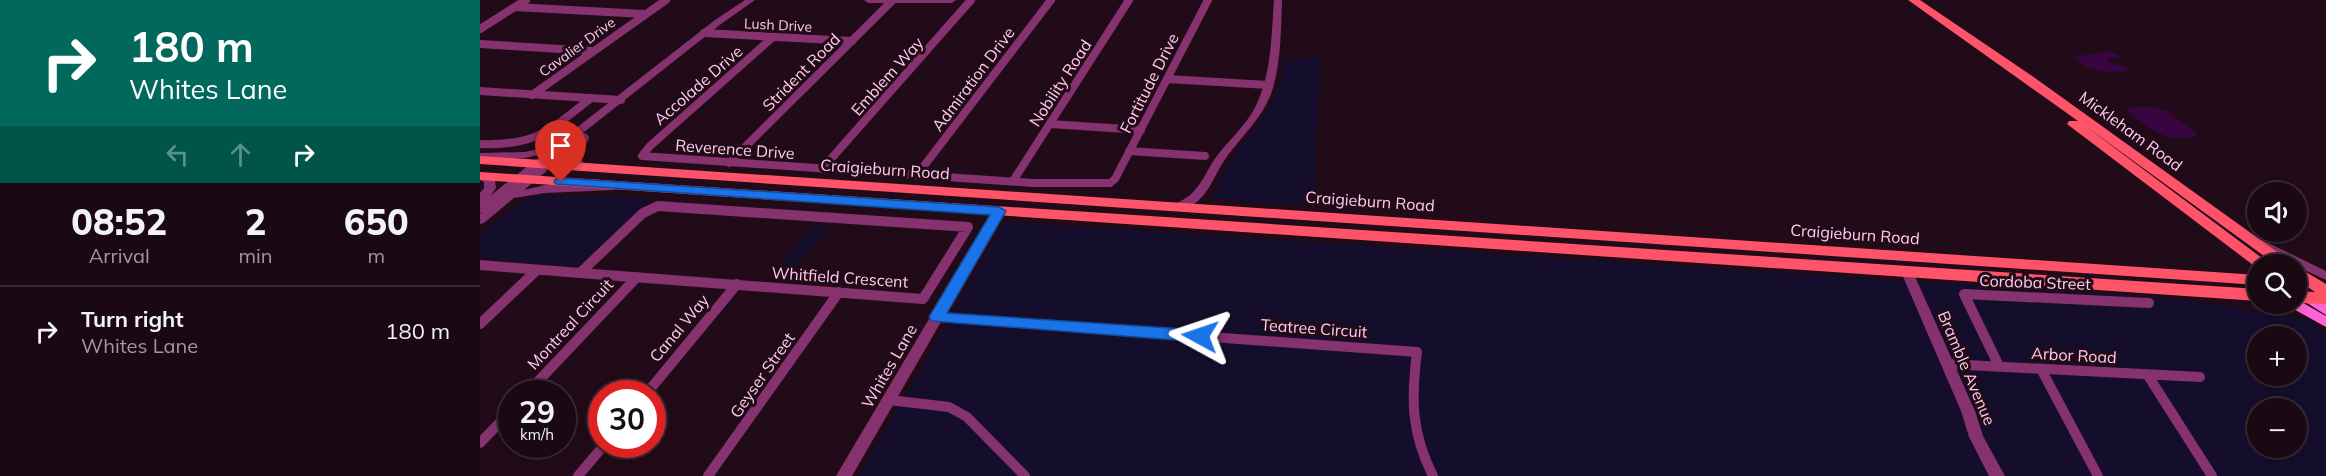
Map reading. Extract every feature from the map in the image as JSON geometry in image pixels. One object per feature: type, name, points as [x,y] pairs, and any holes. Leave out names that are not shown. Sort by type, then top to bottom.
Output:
[{"type":"main road","name":"Mickleham Road","points":[[1913,0],[1954,30],[2018,83],[2249,246],[2265,254]]},
{"type":"main road","name":"Craigieburn Road","points":[[480,158],[580,167],[2247,279]]},
{"type":"main road","name":"Craigieburn Road","points":[[482,177],[2247,293]]},
{"type":"main road","name":"Mickleham Road","points":[[2249,246],[2255,254]]},
{"type":"main road","points":[[2200,275],[2243,269],[2252,262],[2249,246]]},
{"type":"main road","points":[[2313,289],[2326,298]]},
{"type":"main road","points":[[2313,289],[2326,310]]},
{"type":"main road","points":[[2307,311],[2326,322]]},
{"type":"street","points":[[480,29],[526,0]]},
{"type":"street","name":"Cavalier Drive","points":[[532,94],[666,0]]},
{"type":"street","points":[[543,164],[558,146],[621,100],[704,33],[751,0]]},
{"type":"street","points":[[868,0],[952,0]]},
{"type":"street","name":"Emblem Way","points":[[822,169],[971,0]]},
{"type":"street","name":"Admiration Drive","points":[[917,175],[1051,0]]},
{"type":"street","name":"Nobility Road","points":[[1013,182],[1129,0]]},
{"type":"street","name":"Fortitude Drive","points":[[1115,179],[1208,0]]},
{"type":"street","points":[[1178,207],[1191,203],[1198,196],[1219,160],[1256,114],[1263,101],[1268,85],[1278,0]]},
{"type":"street","name":"Strident Road","points":[[729,163],[892,1]]},
{"type":"street","points":[[515,7],[644,14]]},
{"type":"street","name":"Lush Drive","points":[[704,33],[852,41]]},
{"type":"street","name":"Accolade Drive","points":[[641,154],[773,37]]},
{"type":"street","points":[[480,44],[592,51]]},
{"type":"street","points":[[1167,79],[1268,85]]},
{"type":"street","points":[[480,91],[621,100]]},
{"type":"street","points":[[480,144],[516,145],[533,141],[591,98]]},
{"type":"street","points":[[480,209],[586,134],[621,100]]},
{"type":"street","points":[[1050,124],[1141,130]]},
{"type":"street","points":[[580,167],[575,157],[586,134]]},
{"type":"street","points":[[480,158],[534,154],[558,146]]},
{"type":"street","points":[[1130,151],[1205,156]]},
{"type":"street","name":"Reverence Drive","points":[[641,154],[647,158],[1013,182],[1103,184],[1115,179]]},
{"type":"street","points":[[480,201],[490,188],[489,180],[482,177]]},
{"type":"street","points":[[480,220],[507,199],[524,179]]},
{"type":"street","points":[[507,199],[534,190],[552,188],[644,188]]},
{"type":"street","points":[[1198,196],[1201,205],[1208,209]]},
{"type":"street","name":"Whitfield Crescent","points":[[480,266],[923,299],[968,227],[658,206],[643,213],[580,273]]},
{"type":"street","name":"Whites Lane","points":[[844,476],[999,211]]},
{"type":"street","points":[[2249,246],[2313,289]]},
{"type":"street","points":[[480,324],[537,270]]},
{"type":"street","name":"Bramble Avenue","points":[[1907,272],[1968,411],[1976,437],[1997,476]]},
{"type":"street","name":"Montreal Circuit","points":[[539,380],[637,277]]},
{"type":"street","name":"Canal Way","points":[[658,380],[737,284]]},
{"type":"street","name":"Geyser Street","points":[[708,476],[839,292]]},
{"type":"street","name":"Cordoba Street","points":[[1999,366],[1964,294],[2149,303]]},
{"type":"street","name":"Teatree Circuit","points":[[937,317],[1417,352],[1410,407],[1421,455],[1433,476]]},
{"type":"street","name":"Arbor Road","points":[[1947,364],[2200,377]]},
{"type":"street","points":[[2041,369],[2098,476]]},
{"type":"street","points":[[2147,375],[2212,476]]},
{"type":"street","points":[[888,400],[949,407],[967,417],[1025,476]]},
{"type":"street","points":[[480,443],[498,424]]},
{"type":"street","points":[[578,476],[593,458]]},
{"type":"shaded area","points":[[2110,51],[2125,58],[2107,57],[2110,63],[2131,70],[2100,71],[2085,66],[2073,57]]},
{"type":"shaded area","points":[[1319,58],[1315,206],[1212,199],[1227,165],[1263,116],[1277,91],[1285,59]]},
{"type":"shaded area","points":[[2144,106],[2165,110],[2196,132],[2196,136],[2176,138],[2160,134],[2129,113],[2128,108]]},
{"type":"shaded area","points":[[556,195],[649,198],[652,203],[643,206],[581,263],[573,266],[480,258],[480,234],[528,197]]},
{"type":"shaded area","points":[[1005,222],[2184,299],[2247,310],[2247,314],[2273,314],[2309,320],[2326,332],[2326,476],[859,476]]},
{"type":"shaded area","points":[[814,225],[829,226],[786,279],[770,278]]},
{"type":"route","points":[[561,182],[999,211],[937,317],[1200,336]]}]
